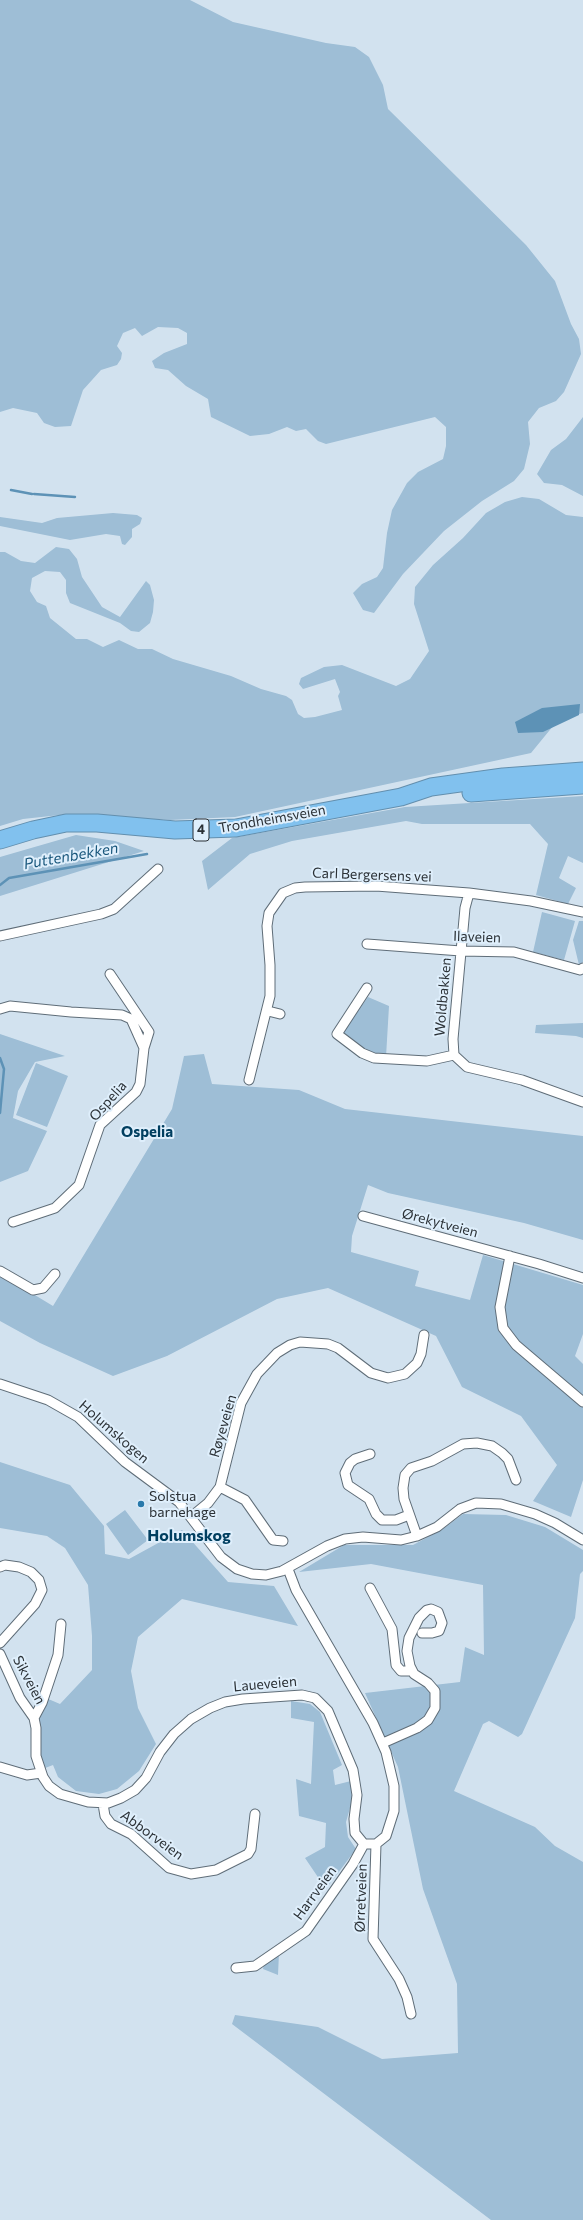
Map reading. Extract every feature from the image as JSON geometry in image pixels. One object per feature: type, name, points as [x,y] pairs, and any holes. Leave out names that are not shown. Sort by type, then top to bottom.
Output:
[{"type":"highway","name":"Trondheimsveien","points":[[0,840],[45,827],[71,823],[175,830],[230,828],[401,797],[431,788],[459,783],[530,774],[583,771]]},
{"type":"highway","name":"Trondheimsveien","points":[[401,797],[432,797],[497,790],[583,785]]},
{"type":"street","points":[[0,936],[87,917],[114,909],[158,870]]},
{"type":"street","name":"Carl Bergersens vei","points":[[249,1080],[268,1011],[271,982],[267,926],[269,913],[283,893],[295,888],[304,887],[376,886],[469,893],[531,902],[583,912]]},
{"type":"street","name":"Woldbakken","points":[[469,893],[461,951],[453,1039],[454,1055],[467,1067],[522,1080],[583,1102]]},
{"type":"street","name":"Ilaveien","points":[[367,944],[461,951],[514,952],[580,970],[583,968]]},
{"type":"street","name":"Ospelia","points":[[13,1222],[55,1208],[79,1185],[100,1125],[136,1092],[140,1084],[144,1048],[148,1032],[110,974]]},
{"type":"street","name":"Woldbakken","points":[[368,988],[337,1034],[362,1053],[374,1058],[427,1061],[454,1055]]},
{"type":"street","points":[[0,1009],[10,1006],[122,1015],[131,1019],[144,1048]]},
{"type":"street","points":[[268,1011],[280,1014]]},
{"type":"street","name":"Ørekytveien","points":[[363,1216],[510,1256],[583,1278]]},
{"type":"street","points":[[510,1256],[500,1307],[501,1322],[506,1334],[516,1346],[583,1402]]},
{"type":"street","points":[[0,1271],[33,1290],[40,1290],[55,1274]]},
{"type":"street","name":"Røyeveien","points":[[194,1520],[220,1487],[241,1403],[258,1374],[277,1353],[290,1345],[300,1342],[328,1344],[338,1348],[371,1373],[388,1378],[400,1376],[413,1368],[421,1354],[424,1335]]},
{"type":"street","name":"Holumskogen","points":[[0,1384],[48,1400],[78,1417],[125,1462],[179,1502],[221,1557],[237,1569],[262,1575],[272,1574],[288,1569],[327,1546],[346,1538],[363,1537],[401,1540],[417,1536],[437,1527],[460,1509],[482,1502],[501,1504],[535,1514],[555,1523],[583,1540]]},
{"type":"street","points":[[417,1536],[409,1515],[402,1488],[405,1475],[411,1468],[432,1460],[468,1442],[485,1444],[502,1453],[508,1459],[516,1480]]},
{"type":"street","points":[[370,1454],[355,1459],[350,1463],[345,1474],[348,1485],[369,1499],[376,1514],[382,1520],[396,1520],[409,1515]]},
{"type":"street","points":[[220,1487],[245,1500],[273,1540],[283,1541]]},
{"type":"street","name":"Sikveien","points":[[0,1568],[5,1565],[19,1567],[31,1572],[39,1580],[42,1590],[35,1604],[0,1643]]},
{"type":"street","points":[[288,1569],[296,1590],[339,1663],[383,1743],[389,1762],[395,1803],[388,1832],[383,1839],[376,1844],[364,1844]]},
{"type":"street","points":[[370,1588],[392,1629],[396,1665],[401,1671],[412,1671]]},
{"type":"street","points":[[383,1743],[417,1728],[428,1720],[434,1712],[436,1704],[435,1691],[428,1683],[416,1676],[412,1671],[407,1651],[411,1631],[423,1613],[431,1609],[438,1612],[442,1623],[439,1631],[422,1633]]},
{"type":"street","points":[[34,1718],[42,1703],[58,1655],[61,1624]]},
{"type":"street","name":"Sikveien","points":[[0,1654],[20,1698],[34,1718]]},
{"type":"street","name":"Laueveien","points":[[34,1718],[36,1728],[36,1756],[41,1773],[50,1786],[60,1794],[79,1801],[103,1804],[122,1798],[141,1784],[174,1734],[204,1710],[233,1700],[307,1695],[319,1701],[328,1711],[348,1756],[354,1775],[357,1795],[354,1830],[356,1837],[364,1844]]},
{"type":"street","points":[[0,1768],[27,1775],[41,1773]]},
{"type":"street","name":"Abborveien","points":[[103,1804],[105,1816],[111,1824],[131,1834],[169,1868],[191,1874],[216,1870],[248,1854],[251,1849],[255,1814]]},
{"type":"street","name":"Harrveien","points":[[236,1968],[255,1966],[306,1931],[353,1864],[364,1844]]},
{"type":"street","name":"Ørretveien","points":[[376,1844],[372,1919],[373,1940],[398,1979],[407,1997],[411,2014]]},
{"type":"shaded area","points":[[0,0],[190,0],[233,22],[326,43],[355,47],[369,57],[383,85],[388,109],[526,245],[555,281],[571,324],[579,339],[581,354],[564,392],[556,401],[539,408],[528,422],[530,444],[524,469],[514,481],[482,501],[444,531],[403,574],[374,613],[363,610],[353,593],[362,584],[377,577],[383,568],[387,533],[392,510],[407,483],[418,472],[443,459],[446,446],[446,427],[435,417],[326,444],[318,441],[306,429],[296,431],[287,427],[269,434],[250,436],[211,417],[208,399],[186,386],[168,370],[155,368],[152,361],[164,353],[187,344],[187,333],[178,328],[158,327],[142,336],[135,328],[123,333],[117,346],[122,353],[121,359],[117,365],[101,370],[83,390],[71,426],[55,427],[44,423],[37,413],[13,408],[0,412]]},
{"type":"shaded area","points":[[583,417],[583,496],[562,485],[544,483],[537,474],[551,450],[566,439]]},
{"type":"shaded area","points":[[522,497],[539,499],[566,515],[583,517],[583,713],[558,720],[531,753],[235,817],[170,820],[69,814],[23,819],[0,826],[0,552],[5,552],[21,561],[35,563],[56,547],[69,549],[77,559],[82,577],[102,607],[120,617],[146,581],[150,585],[154,600],[153,612],[150,623],[139,632],[131,631],[120,623],[70,603],[66,593],[66,580],[60,572],[45,571],[32,578],[30,591],[37,602],[46,606],[50,618],[76,639],[87,639],[103,647],[119,640],[138,649],[152,649],[173,659],[231,676],[261,689],[286,696],[292,700],[298,714],[304,718],[315,717],[342,710],[338,696],[340,692],[335,679],[303,689],[299,684],[301,678],[324,667],[342,665],[396,686],[410,679],[429,651],[414,604],[415,587],[433,565],[463,538],[486,513],[505,502]]},
{"type":"shaded area","points":[[113,513],[137,515],[142,518],[140,524],[132,529],[132,537],[125,545],[122,544],[120,536],[106,534],[70,540],[0,526],[0,517],[42,523],[57,518]]},
{"type":"shaded area","points":[[580,704],[579,715],[543,732],[518,733],[515,722],[542,708]]},
{"type":"shaded area","points":[[583,796],[583,863],[568,856],[559,878],[576,888],[568,904],[536,895],[548,844],[530,824],[422,824],[406,821],[292,841],[250,854],[208,890],[202,861],[232,838],[405,807]]},
{"type":"shaded area","points":[[76,835],[115,841],[144,851],[0,896],[0,857]]},
{"type":"shaded area","points":[[542,912],[575,921],[564,960],[533,952]]},
{"type":"shaded area","points":[[579,921],[583,921],[583,962],[579,965],[573,940]]},
{"type":"shaded area","points":[[368,997],[389,1006],[386,1057],[366,1050],[343,1032]]},
{"type":"shaded area","points":[[583,1023],[583,1038],[576,1036],[535,1033],[536,1025]]},
{"type":"shaded area","points":[[0,1034],[65,1056],[35,1062],[18,1091],[13,1118],[47,1131],[28,1171],[0,1182]]},
{"type":"shaded area","points":[[204,1054],[212,1084],[299,1090],[345,1109],[583,1136],[583,1240],[524,1223],[388,1193],[368,1185],[352,1236],[351,1252],[419,1271],[415,1286],[470,1300],[483,1255],[583,1285],[583,1334],[575,1356],[583,1364],[583,1480],[571,1517],[533,1501],[557,1465],[521,1416],[462,1387],[436,1336],[328,1288],[277,1299],[167,1356],[113,1376],[40,1343],[0,1321],[0,1274],[53,1306],[172,1109],[184,1056]]},
{"type":"shaded area","points":[[36,1063],[68,1076],[47,1127],[16,1115]]},
{"type":"shaded area","points":[[0,1462],[70,1485],[104,1526],[105,1554],[129,1559],[182,1530],[228,1582],[274,1586],[298,1626],[182,1599],[138,1637],[131,1671],[138,1708],[156,1744],[139,1771],[117,1789],[99,1794],[76,1791],[58,1777],[53,1765],[40,1770],[37,1723],[46,1698],[60,1704],[92,1670],[92,1636],[88,1585],[65,1548],[47,1536],[0,1528]]},
{"type":"shaded area","points":[[125,1510],[148,1540],[128,1555],[106,1524]]},
{"type":"shaded area","points":[[463,1514],[506,1515],[545,1527],[583,1550],[583,1571],[580,1574],[575,1618],[522,1734],[518,1737],[489,1721],[483,1724],[454,1791],[535,1827],[555,1846],[583,1862],[583,2220],[491,2220],[232,2024],[235,2015],[318,2027],[382,2059],[458,2053],[457,1984],[423,1889],[398,1767],[365,1693],[460,1682],[465,1647],[484,1655],[483,1585],[371,1564],[299,1572],[344,1545],[413,1545],[443,1529]]},
{"type":"shaded area","points":[[291,1701],[310,1704],[320,1712],[342,1765],[333,1770],[335,1785],[351,1781],[352,1801],[346,1822],[348,1837],[356,1849],[326,1889],[305,1858],[325,1847],[326,1823],[299,1816],[296,1779],[311,1784],[314,1722],[291,1718]]},
{"type":"shaded area","points":[[279,1953],[278,1975],[263,1969],[264,1964]]},
{"type":"waterway","points":[[11,490],[32,494]]},
{"type":"waterway","points":[[34,494],[75,497]]},
{"type":"waterway","name":"Puttenbekken","points":[[0,885],[9,878],[147,854]]},
{"type":"waterway","points":[[0,1058],[4,1069],[0,1113]]},
{"type":"place","name":"Solstua barnehage","points":[[141,1504]]},
{"type":"district","name":"Ospelia","points":[[147,1132]]},
{"type":"district","name":"Holumskog","points":[[189,1536]]}]
